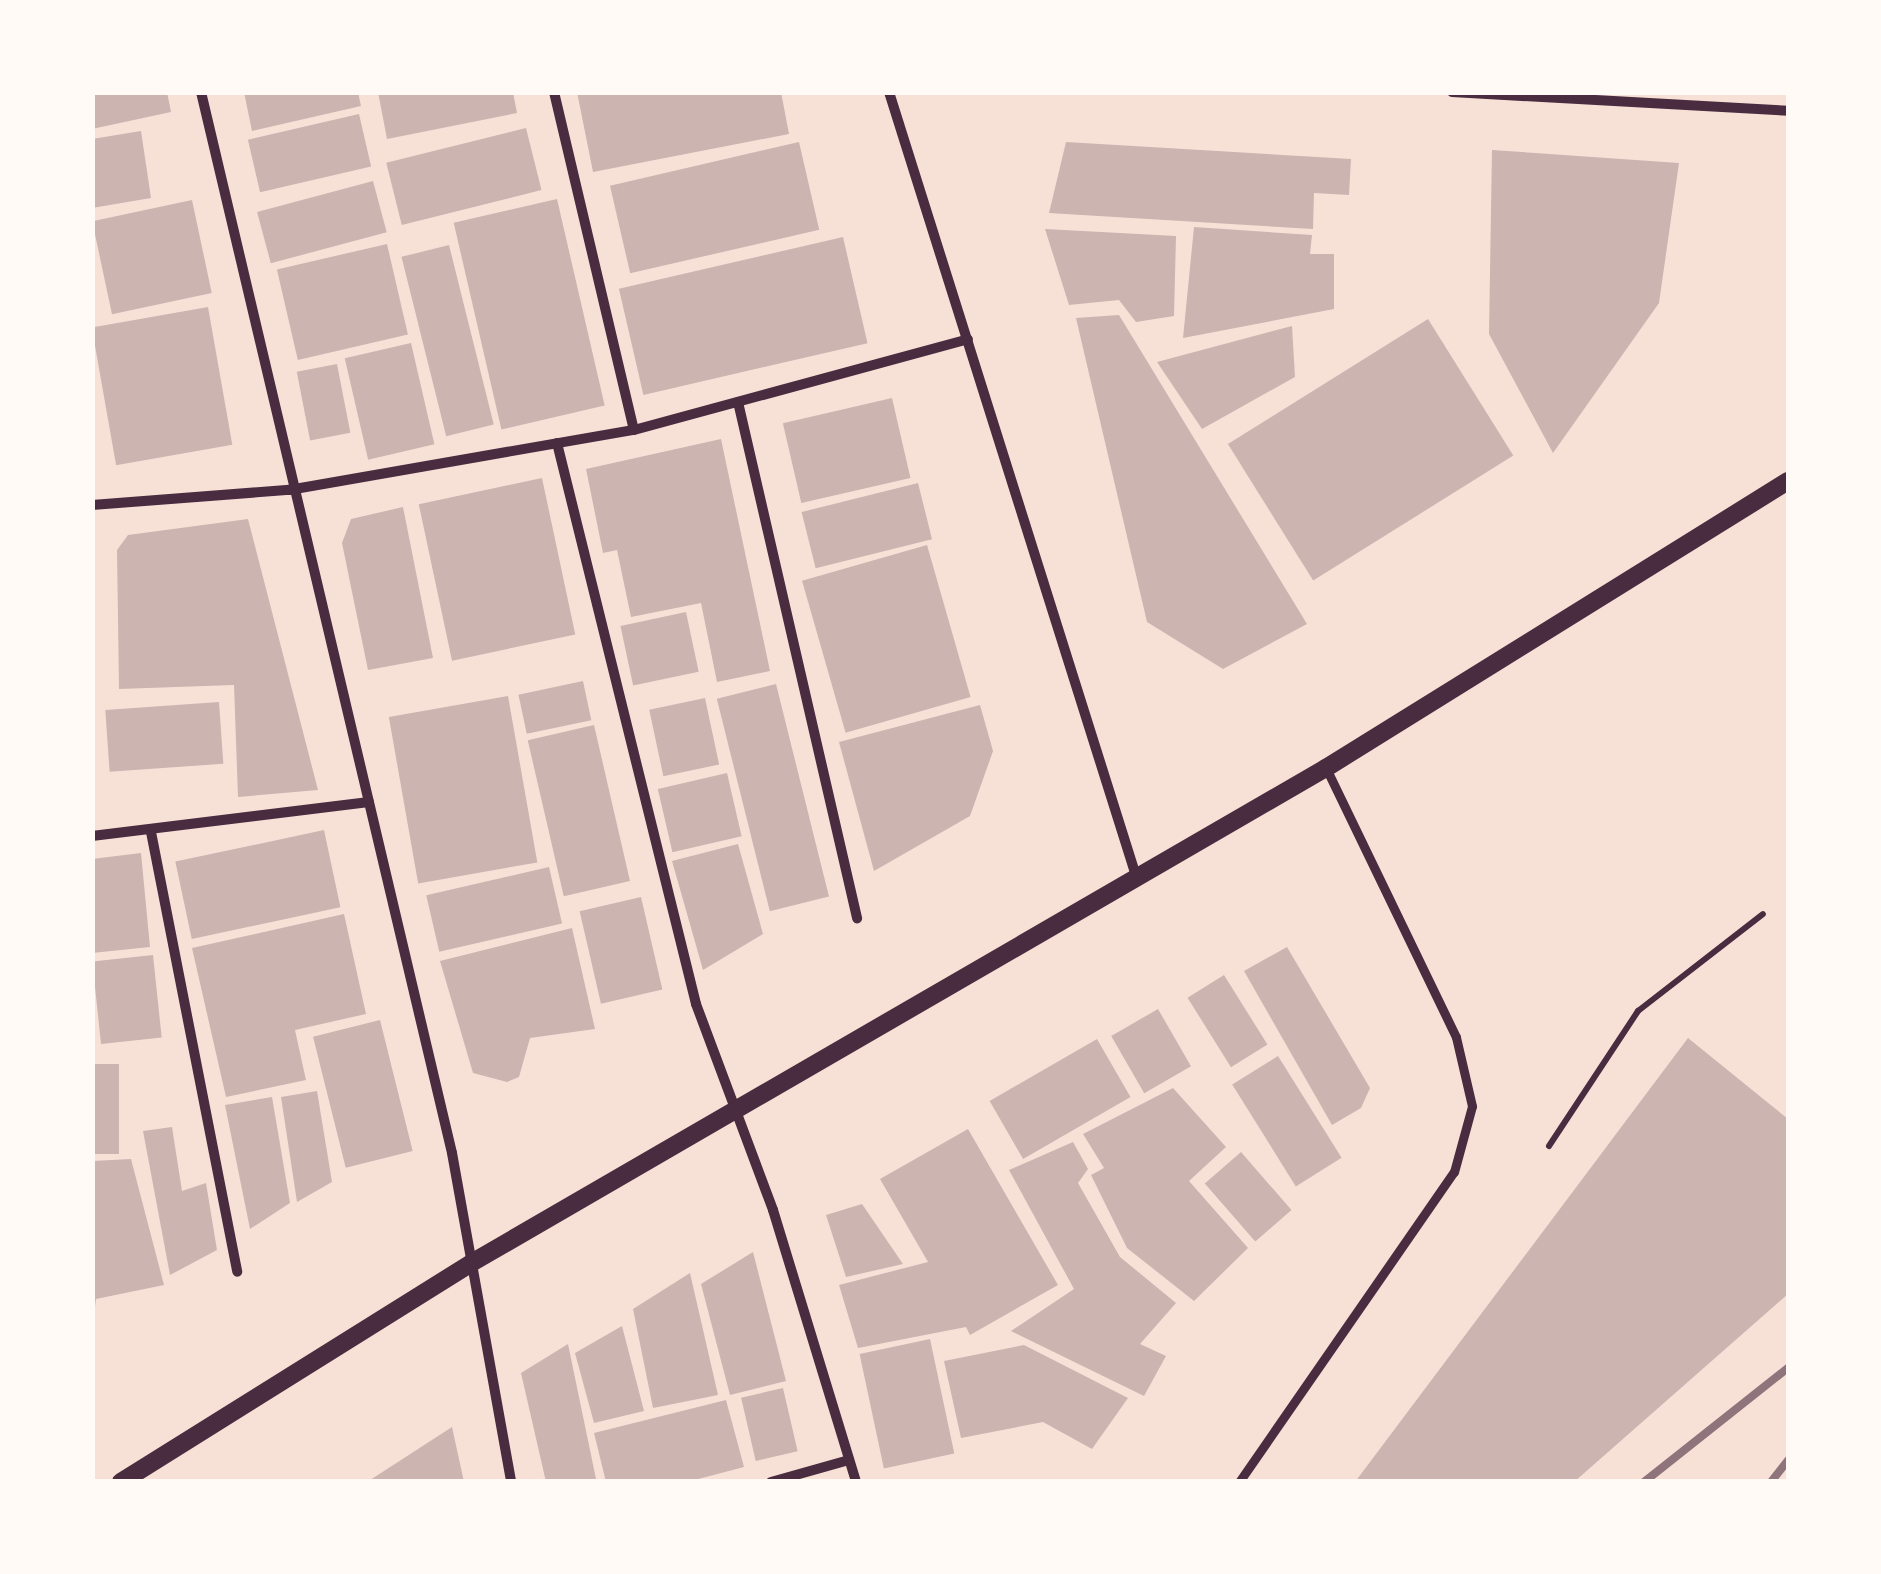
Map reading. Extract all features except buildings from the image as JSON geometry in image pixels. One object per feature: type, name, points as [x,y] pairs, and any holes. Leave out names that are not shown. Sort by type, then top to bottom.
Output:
[{"type":"street","points":[[201,92],[288,490],[368,802],[473,1262],[511,1482]]},
{"type":"street","points":[[554,92],[634,430]]},
{"type":"street","points":[[889,92],[1136,876]]},
{"type":"street","points":[[1452,92],[1788,111]]},
{"type":"street","points":[[92,505],[288,490],[634,430],[968,339]]},
{"type":"street","points":[[738,402],[857,918]]},
{"type":"street","points":[[557,443],[696,1004],[736,1108],[856,1482]]},
{"type":"street","points":[[121,1482],[473,1262],[1326,768],[1788,482]]},
{"type":"street","points":[[1239,1482],[1454,1172],[1472,1106],[1456,1037],[1326,768]]},
{"type":"street","points":[[92,836],[151,832],[368,802]]},
{"type":"street","points":[[151,832],[238,1272]]},
{"type":"street","points":[[771,1482],[849,1460]]},
{"type":"path","points":[[1549,1146],[1638,1011],[1763,914]]},
{"type":"railway","points":[[1644,1482],[1788,1368]]},
{"type":"railway","points":[[1771,1482],[1788,1460]]}]
